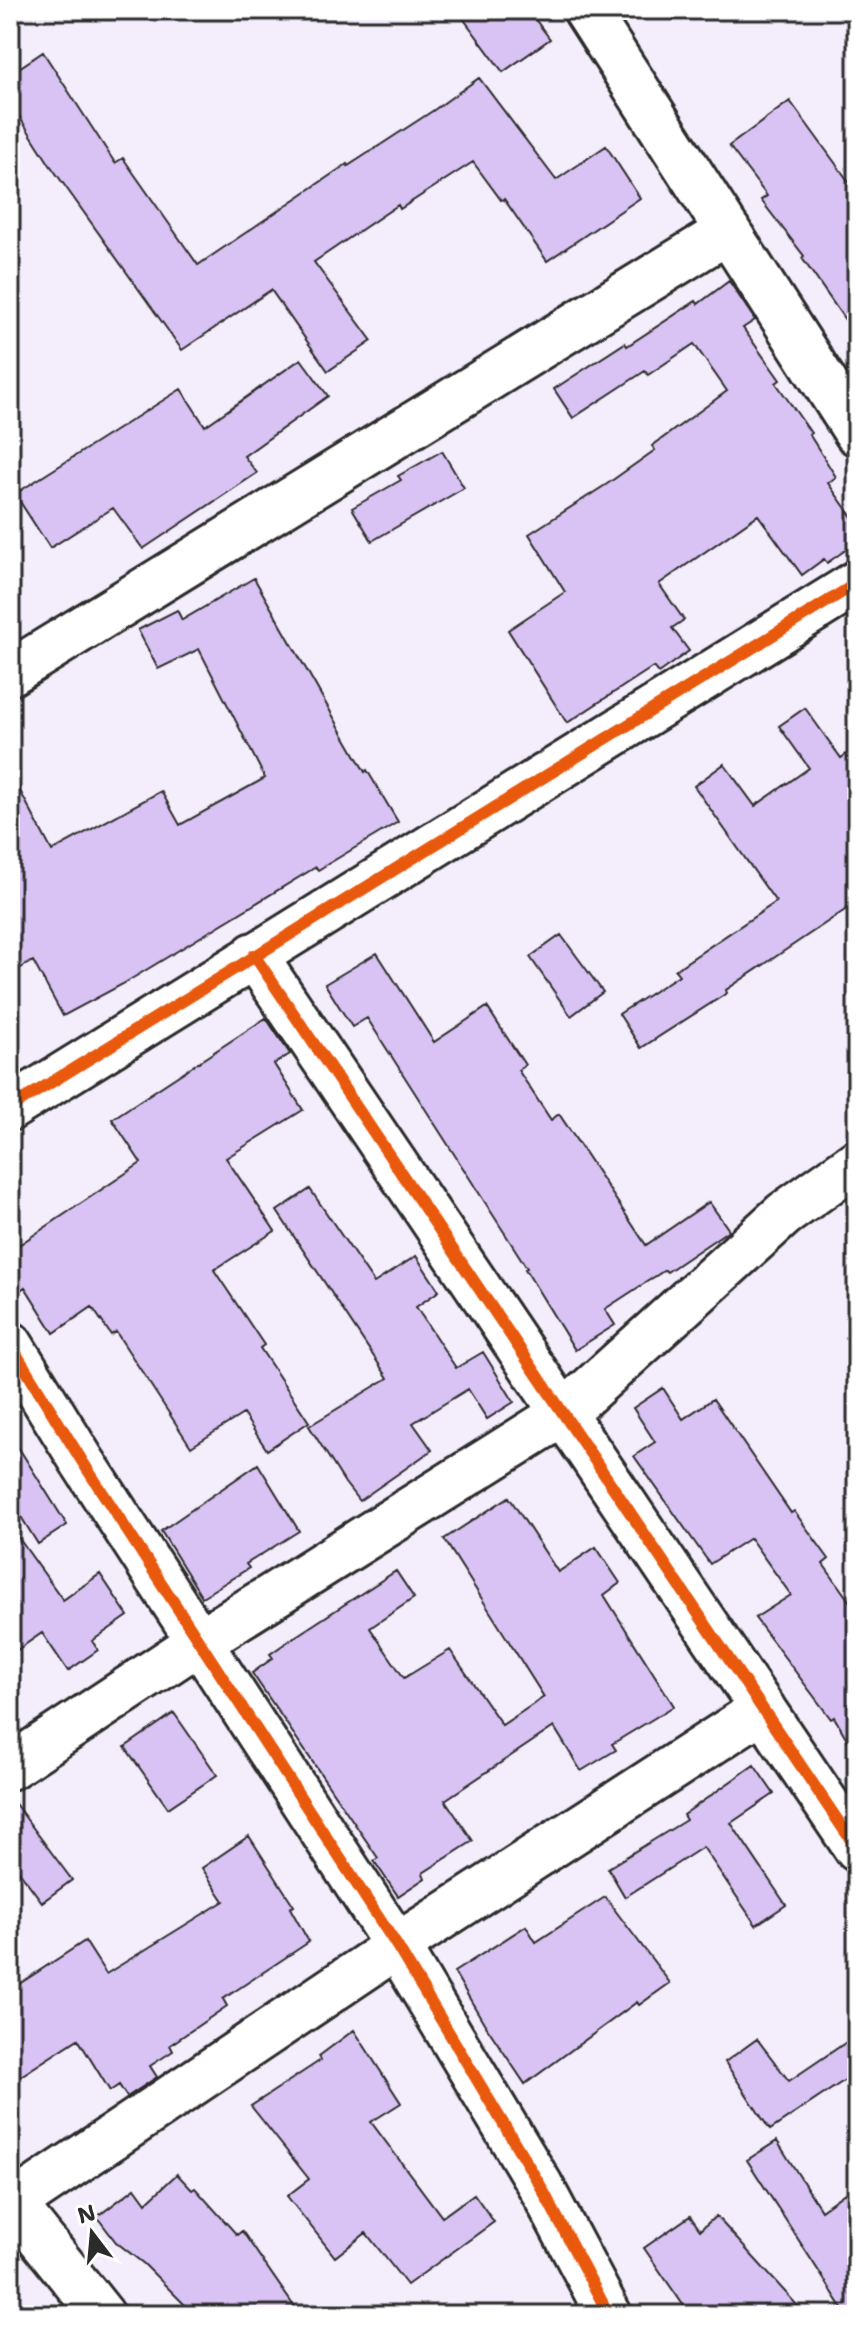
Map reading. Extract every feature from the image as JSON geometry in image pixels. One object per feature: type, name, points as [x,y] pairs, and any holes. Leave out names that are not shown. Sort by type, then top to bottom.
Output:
[{"type":"street","points":[[586,10],[857,433]]},
{"type":"street","points":[[10,673],[728,231]]},
{"type":"street","points":[[10,1108],[857,583]]},
{"type":"street","points":[[254,955],[857,1849]]},
{"type":"street","points":[[10,1767],[199,1642],[564,1413],[784,1214],[857,1162]]},
{"type":"street","points":[[10,1344],[397,1946],[540,2185],[609,2315]]},
{"type":"street","points":[[102,2315],[12,2202],[397,1946],[763,1709]]},
{"type":"building","points":[[457,10],[528,10],[550,39],[503,72]]},
{"type":"building","points":[[43,52],[115,163],[123,158],[198,265],[479,78],[556,180],[606,146],[640,198],[547,261],[504,199],[501,200],[473,162],[400,209],[398,205],[314,262],[372,341],[328,371],[271,290],[182,350],[50,165],[10,102],[10,74]]},
{"type":"building","points":[[790,101],[857,193],[857,337],[802,258],[804,256],[761,200],[767,196],[729,146]]},
{"type":"building","points":[[729,281],[755,320],[743,328],[780,380],[776,383],[811,433],[836,477],[828,483],[857,524],[857,542],[827,563],[824,559],[802,575],[758,515],[659,584],[684,620],[672,628],[689,651],[658,673],[653,667],[567,723],[508,630],[565,592],[529,534],[655,450],[652,446],[727,391],[694,344],[648,375],[645,371],[573,418],[554,389],[696,301],[698,304]]},
{"type":"building","points":[[301,359],[328,396],[244,456],[257,473],[143,549],[113,508],[50,548],[15,494],[181,389],[205,426]]},
{"type":"building","points":[[442,451],[464,488],[372,541],[352,508],[401,480],[398,476]]},
{"type":"building","points":[[254,578],[365,772],[367,770],[398,822],[63,1016],[33,961],[10,974],[10,772],[52,851],[161,791],[180,825],[265,778],[199,649],[158,669],[138,630],[177,610],[182,620]]},
{"type":"building","points":[[805,708],[841,758],[857,747],[857,902],[726,990],[727,993],[641,1048],[619,1014],[679,975],[675,970],[776,902],[694,786],[724,764],[755,806],[809,768],[779,726]]},
{"type":"building","points":[[561,935],[603,992],[571,1016],[530,957]]},
{"type":"building","points":[[377,953],[434,1042],[487,1007],[525,1065],[518,1070],[551,1120],[559,1114],[646,1245],[709,1202],[729,1230],[605,1309],[615,1325],[575,1350],[527,1268],[367,1018],[352,1027],[325,984]]},
{"type":"building","points":[[266,1018],[290,1054],[274,1064],[303,1110],[226,1158],[275,1231],[214,1270],[264,1345],[260,1348],[309,1422],[267,1450],[243,1414],[191,1447],[116,1332],[111,1335],[92,1307],[54,1333],[25,1287],[10,1297],[10,1251],[141,1163],[112,1119]]},
{"type":"building","points":[[310,1189],[374,1283],[416,1256],[439,1291],[416,1307],[456,1368],[483,1352],[514,1402],[487,1419],[468,1389],[413,1423],[432,1450],[359,1501],[309,1426],[388,1378],[277,1211]]},
{"type":"building","points":[[663,1388],[683,1419],[713,1399],[791,1513],[794,1511],[829,1559],[823,1564],[857,1612],[857,1756],[834,1717],[831,1719],[755,1618],[791,1595],[750,1538],[710,1564],[634,1456],[655,1442],[633,1408]]},
{"type":"building","points":[[10,1434],[67,1525],[38,1544],[10,1499]]},
{"type":"building","points":[[258,1464],[299,1531],[246,1564],[249,1568],[202,1597],[161,1531]]},
{"type":"building","points":[[509,1497],[558,1572],[596,1547],[620,1583],[604,1595],[674,1706],[612,1744],[616,1750],[581,1771],[554,1727],[445,1800],[473,1841],[423,1873],[425,1878],[398,1896],[374,1861],[378,1858],[252,1673],[273,1658],[270,1654],[396,1571],[414,1598],[370,1628],[404,1678],[450,1650],[502,1725],[544,1697],[444,1539]]},
{"type":"building","points":[[10,1526],[63,1600],[100,1574],[128,1616],[92,1641],[98,1650],[68,1671],[42,1633],[10,1655]]},
{"type":"building","points":[[174,1713],[217,1775],[168,1808],[125,1747]]},
{"type":"building","points":[[754,1765],[774,1794],[731,1823],[786,1905],[756,1925],[703,1847],[625,1897],[608,1868],[686,1820],[683,1815]]},
{"type":"building","points":[[10,1797],[72,1880],[42,1902],[10,1859]]},
{"type":"building","points":[[249,1836],[294,1906],[290,1908],[309,1942],[223,1999],[227,2006],[170,2045],[173,2051],[150,2066],[157,2077],[127,2097],[119,2085],[110,2091],[78,2039],[10,2083],[10,1990],[85,1941],[106,1974],[224,1901],[202,1868]]},
{"type":"building","points":[[605,1897],[670,1983],[639,2005],[637,2002],[525,2084],[454,1972],[526,1926],[536,1942]]},
{"type":"building","points":[[354,2030],[401,2103],[371,2122],[442,2217],[474,2194],[494,2222],[407,2285],[366,2233],[335,2257],[287,2196],[309,2179],[251,2106],[321,2060],[319,2056]]},
{"type":"building","points":[[857,2035],[857,2072],[770,2130],[725,2062],[757,2039],[789,2081]]},
{"type":"building","points":[[777,2141],[821,2210],[845,2193],[857,2210],[857,2315],[847,2315],[747,2160]]},
{"type":"building","points":[[177,2174],[192,2190],[195,2188],[237,2235],[242,2231],[300,2315],[195,2315],[144,2264],[116,2242],[97,2217],[135,2188],[146,2203]]},
{"type":"building","points":[[690,2216],[700,2230],[716,2216],[806,2315],[690,2315],[644,2248]]},
{"type":"cycle path","points":[[10,1108],[857,583]]},
{"type":"cycle path","points":[[254,955],[857,1849]]},
{"type":"cycle path","points":[[10,1344],[82,1461],[397,1946],[540,2185],[609,2315]]}]
